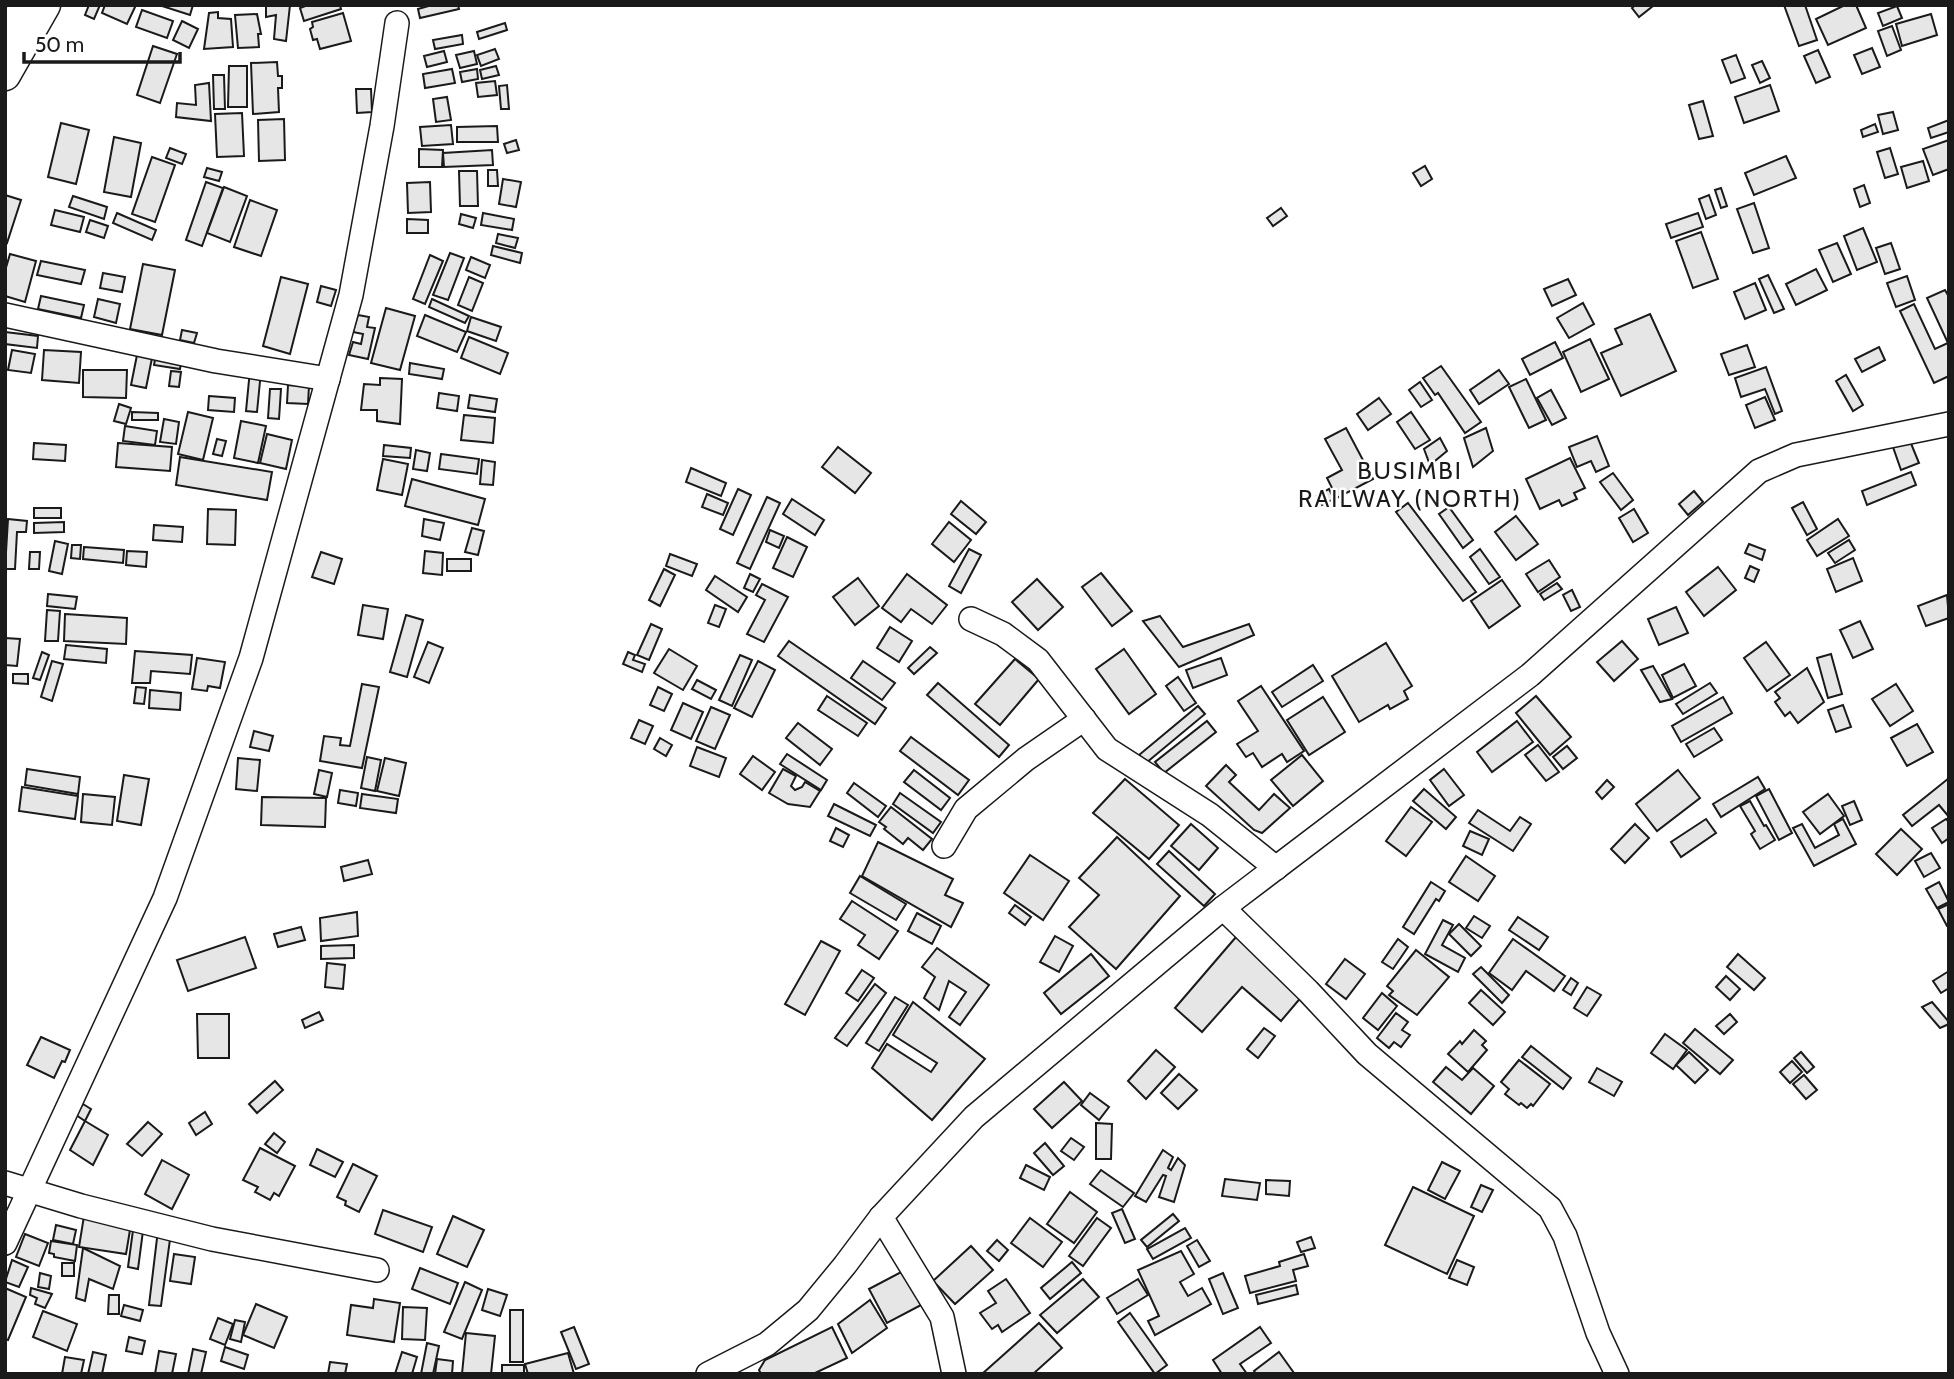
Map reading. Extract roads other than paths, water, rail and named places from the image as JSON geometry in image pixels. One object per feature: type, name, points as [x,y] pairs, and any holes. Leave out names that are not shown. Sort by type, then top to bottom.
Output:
[{"type":"main road","points":[[5,75],[45,5]]},
{"type":"street","points":[[5,53],[20,5]]},
{"type":"street","points":[[5,1243],[165,898],[251,658],[351,295],[382,126],[397,23]]},
{"type":"street","points":[[5,315],[216,361],[328,379]]},
{"type":"street","points":[[720,1371],[767,1344],[808,1310],[881,1217],[974,1117],[1223,908],[1530,675],[1759,471],[1796,455],[1949,424]]},
{"type":"street","points":[[971,619],[1003,634],[1038,660],[1107,749],[1210,815],[1276,868]]},
{"type":"street","points":[[944,846],[966,809],[1026,759],[1084,719]]},
{"type":"street","points":[[1223,908],[1308,990],[1367,1054],[1550,1208],[1564,1236],[1598,1333],[1617,1374]]},
{"type":"street","points":[[5,1183],[81,1206],[212,1239],[377,1270]]},
{"type":"street","points":[[881,1217],[942,1317],[954,1374]]},
{"type":"district","name":"BUSIMBI RAILWAY (NORTH)","points":[[1410,484]]}]
